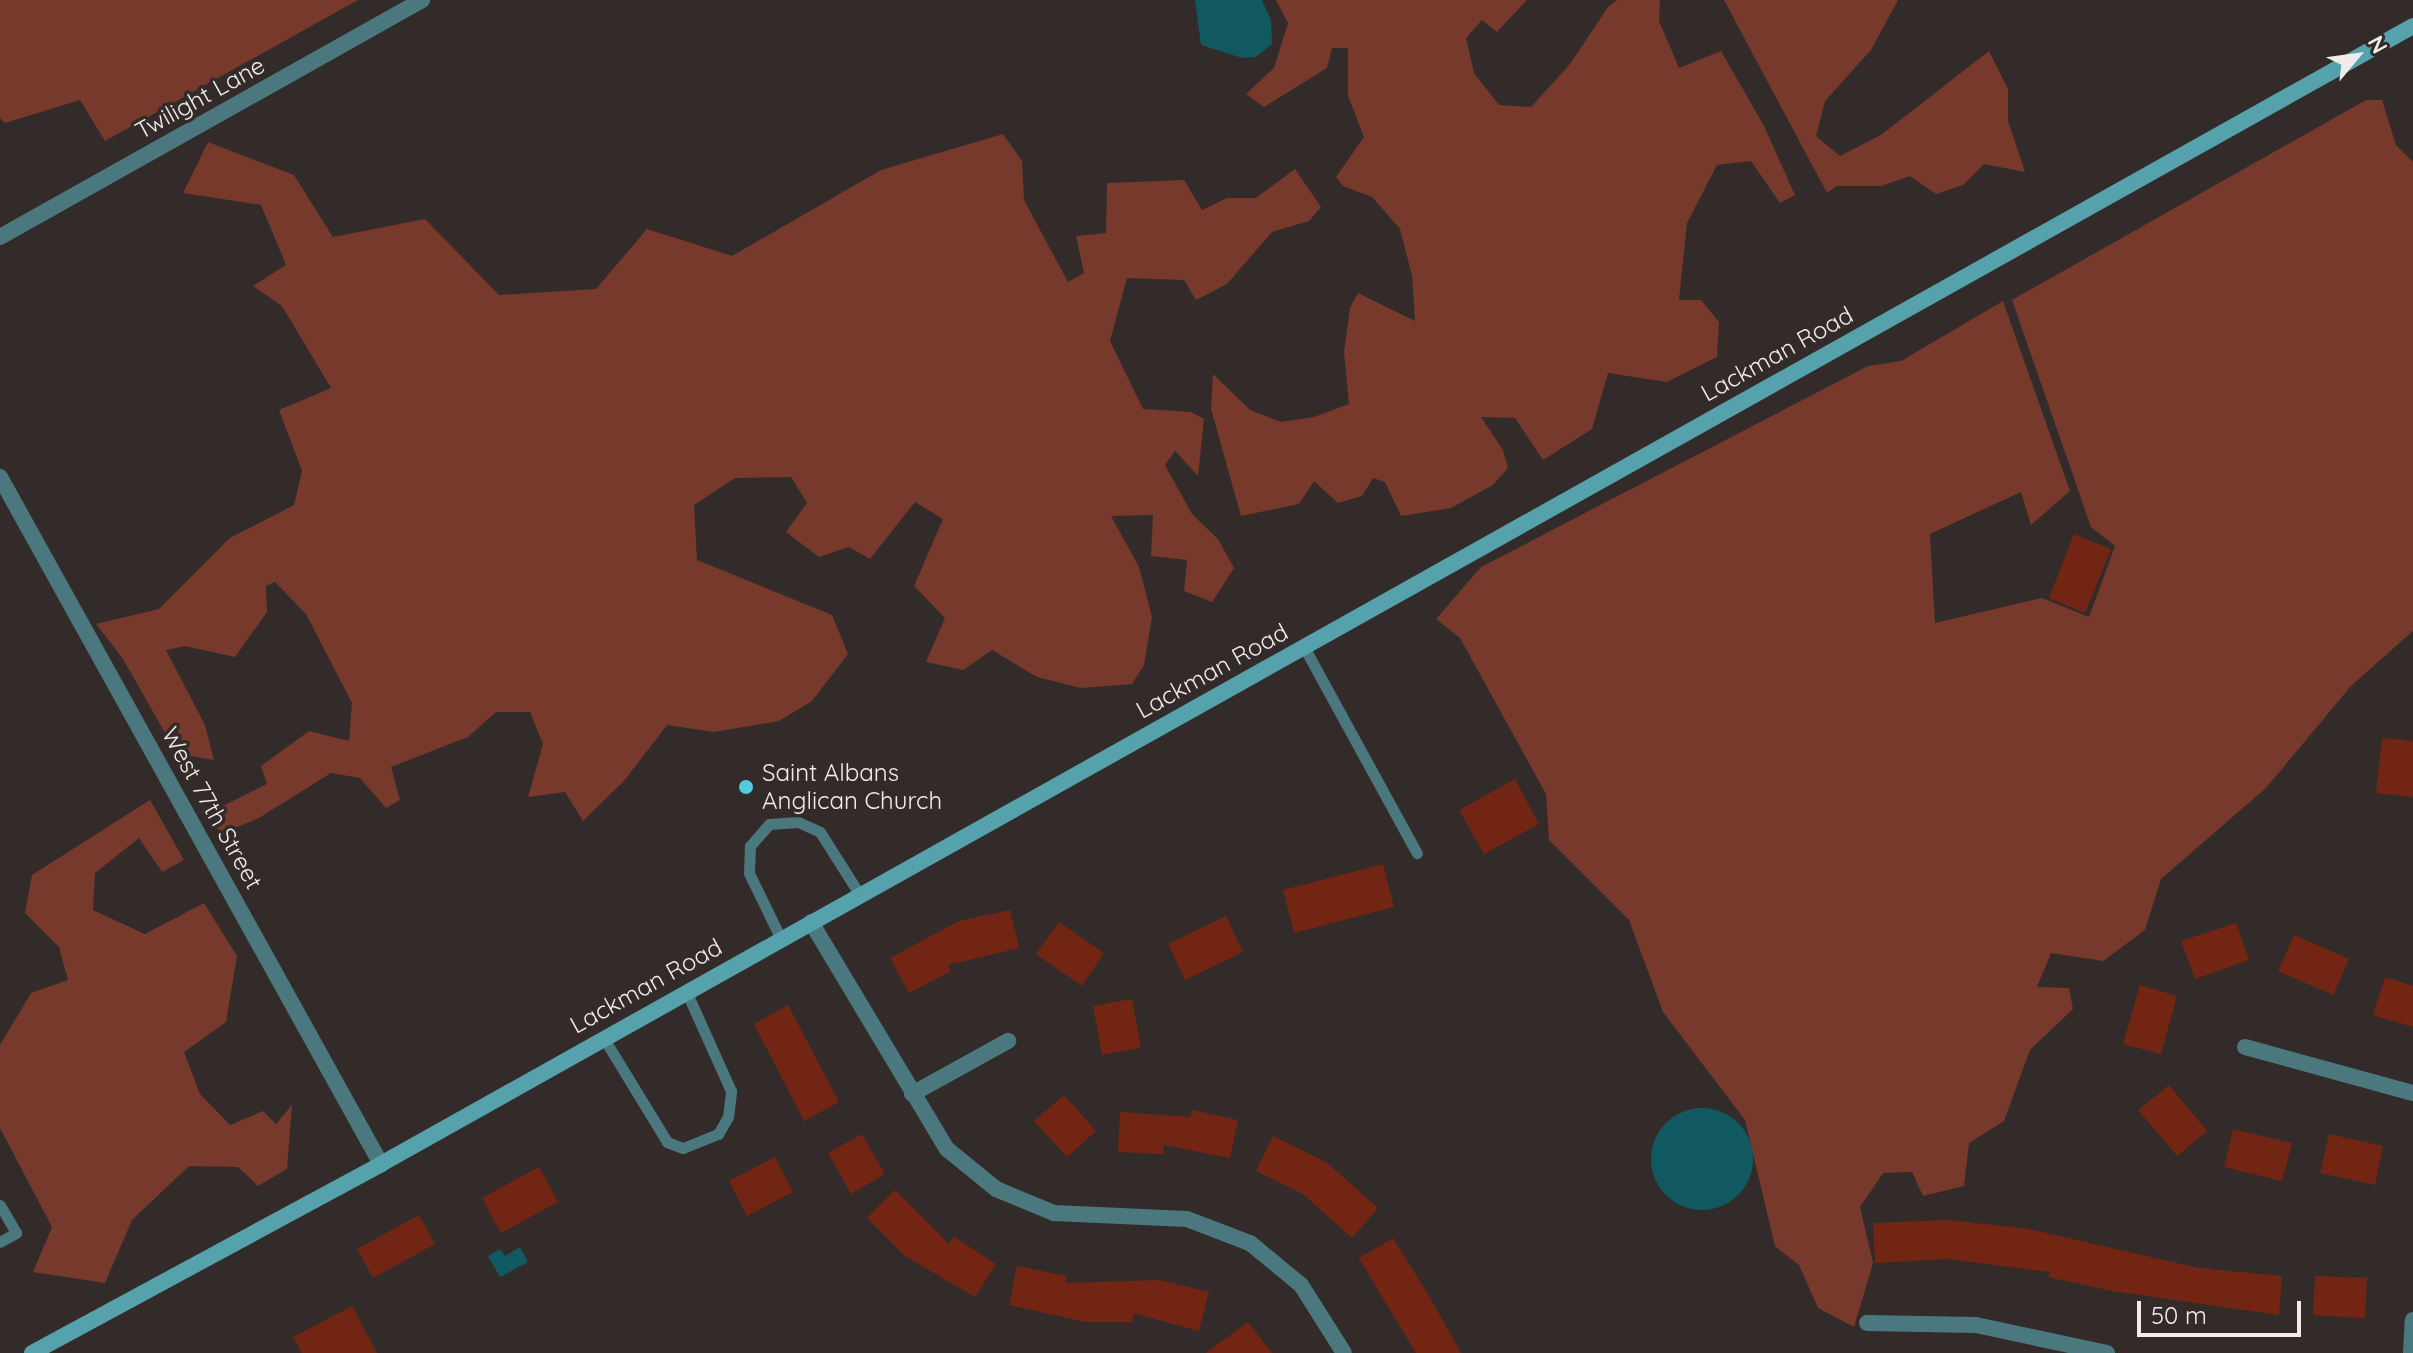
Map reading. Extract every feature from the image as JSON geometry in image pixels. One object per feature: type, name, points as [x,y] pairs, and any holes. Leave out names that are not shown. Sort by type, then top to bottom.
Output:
[{"type":"main road","name":"Lackman Road","points":[[32,1353],[381,1164],[2413,26]]},
{"type":"street","name":"Twilight Lane","points":[[0,237],[422,0]]},
{"type":"street","name":"West 77th Street","points":[[0,477],[381,1164]]},
{"type":"street","points":[[811,922],[947,1149],[996,1189],[1054,1213],[1187,1219],[1250,1243],[1301,1285],[1344,1353]]},
{"type":"street","points":[[912,1094],[1008,1041]]},
{"type":"street","points":[[2245,1047],[2413,1093]]},
{"type":"street","points":[[2411,1353],[2413,1320]]},
{"type":"street","points":[[1867,1323],[1976,1325],[2107,1353]]},
{"type":"lane","points":[[1304,647],[1417,853]]},
{"type":"lane","points":[[781,939],[749,873],[750,846],[769,824],[798,822],[820,832],[860,895]]},
{"type":"lane","points":[[603,1037],[667,1142],[683,1148],[718,1134],[728,1117],[731,1091],[686,991]]},
{"type":"lane","points":[[0,1205],[16,1233],[0,1242]]},
{"type":"shaded area","points":[[0,0],[358,0],[105,141],[80,100],[5,123],[0,118]]},
{"type":"shaded area","points":[[1276,0],[1527,0],[1497,32],[1482,20],[1466,38],[1474,73],[1499,105],[1531,107],[1570,64],[1608,7],[1617,0],[1660,0],[1659,21],[1679,68],[1721,51],[1764,126],[1795,195],[1780,203],[1751,161],[1717,165],[1687,223],[1679,300],[1701,300],[1719,322],[1717,357],[1667,382],[1608,373],[1592,429],[1543,460],[1515,418],[1481,417],[1503,450],[1508,468],[1493,485],[1451,508],[1401,516],[1385,482],[1373,478],[1362,496],[1338,503],[1314,481],[1299,504],[1241,516],[1211,409],[1213,374],[1250,410],[1281,422],[1314,417],[1349,404],[1344,352],[1350,308],[1358,293],[1415,321],[1412,276],[1400,229],[1372,197],[1343,186],[1336,177],[1364,137],[1348,96],[1348,48],[1332,48],[1327,68],[1264,107],[1246,94],[1274,68],[1288,23]]},
{"type":"shaded area","points":[[1724,0],[1898,0],[1871,50],[1825,101],[1816,136],[1840,156],[1881,135],[1989,51],[2008,89],[2008,121],[2025,172],[1984,164],[1963,185],[1936,194],[1910,176],[1881,186],[1837,186],[1827,193]]},
{"type":"shaded area","points":[[2366,100],[2382,100],[2396,145],[2413,162],[2413,631],[2351,686],[2266,788],[2161,879],[2145,930],[2103,961],[2051,953],[2037,987],[2069,988],[2073,1009],[2030,1050],[2004,1121],[1969,1143],[1964,1186],[1923,1196],[1912,1172],[1883,1173],[1860,1207],[1873,1263],[1854,1327],[1818,1308],[1799,1265],[1775,1246],[1745,1120],[1663,1012],[1629,920],[1549,840],[1546,794],[1460,638],[1436,619],[1481,567],[1868,366],[1901,361],[2003,301],[2070,491],[2031,525],[2021,492],[1930,534],[1935,623],[2042,598],[2089,617],[2115,546],[2091,527],[2012,300]]},
{"type":"shaded area","points":[[1003,134],[1022,161],[1024,200],[1068,282],[1084,273],[1076,236],[1106,233],[1107,183],[1184,180],[1202,210],[1227,198],[1256,198],[1295,169],[1321,207],[1309,221],[1272,232],[1227,284],[1196,300],[1184,280],[1127,278],[1110,341],[1143,409],[1191,412],[1204,419],[1198,476],[1175,451],[1165,465],[1192,514],[1218,539],[1234,568],[1212,602],[1184,591],[1187,560],[1151,556],[1153,515],[1111,516],[1139,567],[1152,617],[1144,665],[1132,684],[1081,688],[1037,677],[992,650],[963,670],[926,662],[945,618],[914,586],[943,519],[915,502],[870,559],[849,547],[819,557],[786,532],[807,503],[791,477],[735,478],[694,505],[697,560],[832,615],[848,654],[812,701],[779,721],[714,732],[667,725],[624,781],[583,821],[565,792],[528,797],[543,744],[530,712],[496,712],[468,737],[391,767],[400,800],[386,808],[360,778],[331,773],[259,818],[220,834],[211,812],[267,784],[261,766],[309,731],[349,741],[352,703],[306,614],[275,582],[266,586],[267,612],[235,657],[185,646],[166,650],[205,725],[214,760],[177,754],[123,659],[96,624],[159,609],[230,538],[294,505],[302,471],[279,410],[331,388],[282,306],[253,286],[286,265],[261,205],[183,193],[208,142],[294,175],[333,237],[425,219],[499,295],[596,289],[647,229],[732,256],[881,170]]},
{"type":"shaded area","points":[[150,800],[184,860],[162,872],[139,838],[95,873],[93,910],[145,934],[204,903],[237,956],[226,1022],[184,1052],[200,1094],[230,1125],[263,1111],[276,1124],[292,1105],[287,1169],[258,1186],[238,1167],[189,1166],[132,1220],[105,1283],[33,1272],[52,1227],[0,1128],[0,1045],[31,993],[68,980],[59,947],[25,913],[32,875]]},
{"type":"water","points":[[1195,0],[1262,0],[1271,20],[1272,44],[1256,57],[1242,58],[1201,45]]},
{"type":"water","points":[[1702,1108],[1722,1112],[1738,1123],[1749,1139],[1753,1159],[1749,1179],[1738,1195],[1722,1206],[1702,1210],[1682,1206],[1666,1195],[1655,1179],[1651,1159],[1655,1139],[1666,1123],[1682,1112]]},
{"type":"water","points":[[520,1247],[528,1262],[500,1277],[488,1256],[500,1249],[505,1256]]},
{"type":"building","points":[[2074,534],[2111,549],[2085,613],[2049,598]]},
{"type":"building","points":[[2382,738],[2413,741],[2413,797],[2376,793]]},
{"type":"building","points":[[1515,779],[1539,824],[1484,854],[1459,810]]},
{"type":"building","points":[[1383,864],[1394,907],[1294,933],[1283,890]]},
{"type":"building","points":[[1010,910],[1019,948],[948,965],[951,971],[909,993],[890,958],[959,921]]},
{"type":"building","points":[[1226,916],[1243,952],[1185,980],[1168,944]]},
{"type":"building","points":[[1059,922],[1104,953],[1082,986],[1036,954]]},
{"type":"building","points":[[2236,923],[2249,960],[2195,979],[2181,941]]},
{"type":"building","points":[[2294,935],[2349,959],[2333,995],[2278,971]]},
{"type":"building","points":[[2385,977],[2413,986],[2413,1027],[2373,1015]]},
{"type":"building","points":[[2140,985],[2177,996],[2161,1054],[2123,1044]]},
{"type":"building","points":[[1132,999],[1141,1048],[1102,1055],[1093,1006]]},
{"type":"building","points":[[788,1005],[839,1102],[804,1121],[754,1024]]},
{"type":"building","points":[[2169,1085],[2207,1131],[2177,1156],[2138,1110]]},
{"type":"building","points":[[1064,1095],[1096,1131],[1067,1157],[1034,1121]]},
{"type":"building","points":[[1192,1110],[1238,1120],[1230,1158],[1164,1145],[1163,1154],[1118,1152],[1120,1112],[1191,1117]]},
{"type":"building","points":[[2233,1129],[2292,1143],[2282,1181],[2224,1167]]},
{"type":"building","points":[[862,1134],[885,1174],[851,1194],[828,1153]]},
{"type":"building","points":[[2329,1134],[2383,1146],[2375,1185],[2320,1173]]},
{"type":"building","points":[[1273,1136],[1326,1162],[1378,1208],[1352,1238],[1303,1194],[1256,1171]]},
{"type":"building","points":[[775,1157],[793,1192],[747,1216],[729,1181]]},
{"type":"building","points":[[539,1167],[558,1202],[501,1233],[482,1198]]},
{"type":"building","points":[[895,1190],[949,1244],[954,1237],[996,1264],[975,1297],[905,1256],[867,1218]]},
{"type":"building","points":[[419,1215],[435,1244],[373,1278],[357,1249]]},
{"type":"building","points":[[1949,1220],[2029,1229],[2199,1268],[2282,1276],[2279,1315],[2112,1291],[2048,1277],[2050,1272],[1948,1259],[1875,1263],[1873,1223]]},
{"type":"building","points":[[1393,1238],[1461,1353],[1416,1353],[1359,1258]]},
{"type":"building","points":[[1017,1266],[1067,1276],[1065,1283],[1160,1280],[1209,1292],[1199,1331],[1133,1313],[1133,1322],[1085,1322],[1009,1305]]},
{"type":"building","points":[[2315,1276],[2367,1278],[2365,1318],[2313,1315]]},
{"type":"building","points":[[352,1306],[377,1353],[302,1353],[293,1337]]},
{"type":"building","points":[[1248,1322],[1272,1353],[1206,1353]]},
{"type":"place","name":"Saint Albans Anglican Church","points":[[746,787]]}]
